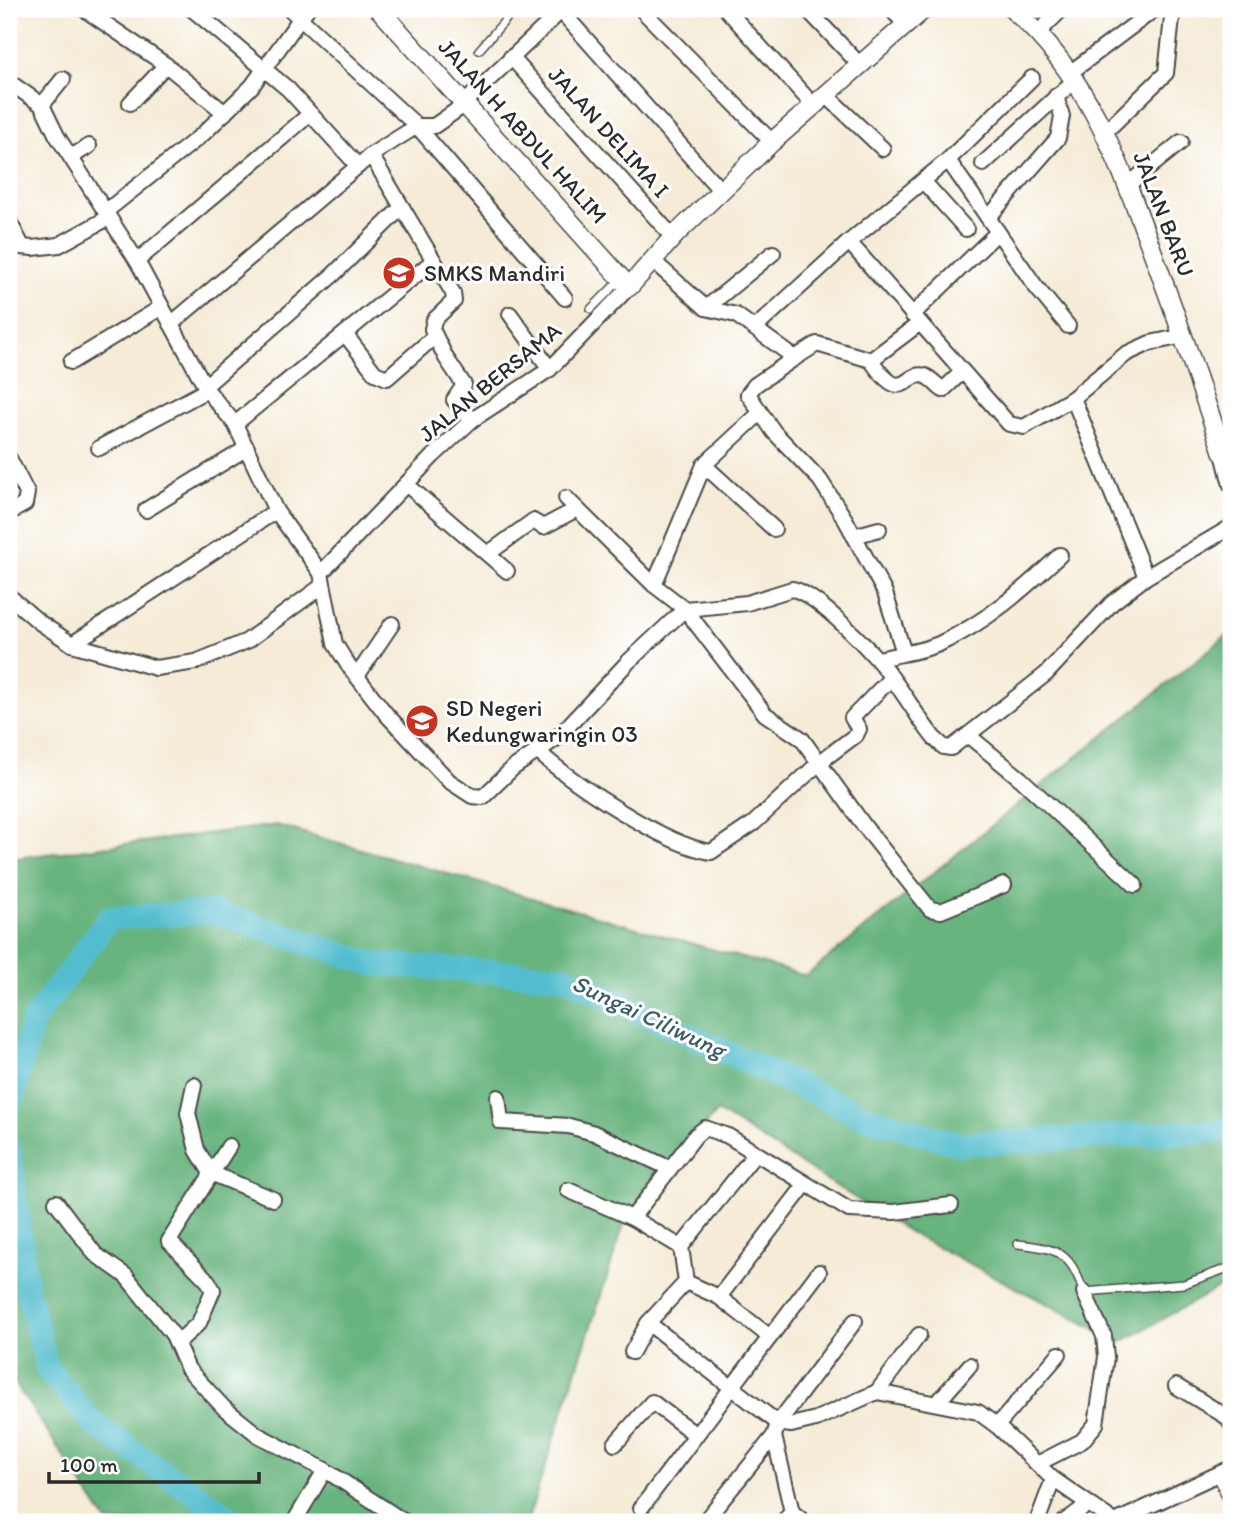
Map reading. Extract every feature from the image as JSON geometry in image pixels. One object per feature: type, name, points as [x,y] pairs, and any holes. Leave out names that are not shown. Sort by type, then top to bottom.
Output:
[{"type":"street","points":[[83,9],[166,65],[225,113]]},
{"type":"street","points":[[192,9],[265,69],[358,166]]},
{"type":"street","name":"JALAN H ABDUL HALIM","points":[[379,9],[625,283]]},
{"type":"street","points":[[642,9],[772,142]]},
{"type":"street","points":[[726,9],[820,100],[883,149]]},
{"type":"street","points":[[807,9],[860,65]]},
{"type":"street","points":[[891,9],[907,26]]},
{"type":"street","points":[[625,283],[653,261],[673,237],[772,142],[924,9]]},
{"type":"street","name":"JALAN BARU","points":[[1012,9],[1039,32],[1074,76],[1106,131],[1227,451]]},
{"type":"street","points":[[1039,32],[1062,9]]},
{"type":"street","points":[[983,164],[1074,76],[1155,9]]},
{"type":"street","points":[[1106,131],[1166,73],[1173,9]]},
{"type":"street","points":[[171,324],[372,155],[417,127],[434,126],[465,103],[562,10],[721,191]]},
{"type":"street","points":[[9,221],[15,246],[33,248],[59,245],[107,215],[225,113],[265,69],[300,11],[417,127],[565,299]]},
{"type":"street","name":"JALAN DELIMA I","points":[[511,57],[673,237]]},
{"type":"street","points":[[130,103],[166,65]]},
{"type":"street","points":[[755,327],[849,242],[948,160],[1032,78]]},
{"type":"street","points":[[42,105],[63,79]]},
{"type":"street","points":[[9,82],[42,105],[71,157],[137,261],[206,388],[235,424],[276,512],[322,580],[335,644],[386,714],[449,781],[472,796],[483,797],[513,768],[557,738],[628,662],[685,609],[747,603],[781,590],[800,590],[877,659],[918,718],[944,747],[951,748],[1046,674],[1112,603],[1146,577],[1231,527]]},
{"type":"street","points":[[988,218],[1058,138],[1062,116],[1056,96]]},
{"type":"street","points":[[137,261],[310,114]]},
{"type":"street","points":[[1128,185],[1181,142]]},
{"type":"street","points":[[71,157],[89,145]]},
{"type":"street","points":[[372,155],[454,298],[434,320],[433,337],[464,385],[454,400],[472,421]]},
{"type":"street","points":[[948,160],[1068,326]]},
{"type":"street","points":[[923,181],[966,229]]},
{"type":"street","points":[[99,448],[206,388],[334,274],[402,207]]},
{"type":"street","points":[[871,360],[916,319],[998,232]]},
{"type":"street","points":[[849,242],[1009,424],[1024,427],[1073,398],[1126,354],[1150,343],[1184,336]]},
{"type":"street","points":[[706,308],[773,253]]},
{"type":"street","points":[[235,424],[433,261]]},
{"type":"street","points":[[653,261],[706,308],[736,316],[795,358]]},
{"type":"street","name":"JALAN BERSAMA","points":[[9,596],[39,622],[72,644],[156,668],[178,667],[247,641],[322,580],[406,484],[472,421],[550,369],[625,283]]},
{"type":"street","points":[[71,362],[162,307]]},
{"type":"street","points":[[510,314],[550,369]]},
{"type":"street","points":[[345,334],[375,373],[387,378],[433,337]]},
{"type":"street","points":[[904,653],[890,603],[854,536],[820,481],[774,432],[748,394],[755,386],[817,344],[871,360],[880,374],[894,385],[905,385],[915,376],[924,376],[943,390],[962,373]]},
{"type":"street","points":[[1073,398],[1146,577]]},
{"type":"street","points":[[654,585],[704,465],[760,413]]},
{"type":"street","points":[[146,510],[247,448]]},
{"type":"street","points":[[1227,451],[1231,485]]},
{"type":"street","points":[[9,458],[27,493],[25,504],[9,513]]},
{"type":"street","points":[[704,465],[774,528]]},
{"type":"street","points":[[406,484],[507,570]]},
{"type":"street","points":[[566,498],[654,585],[685,609],[765,714],[802,738],[865,827],[930,909],[941,911],[1004,886]]},
{"type":"street","points":[[489,553],[533,522],[543,527],[577,509]]},
{"type":"street","points":[[72,644],[276,512]]},
{"type":"street","points":[[854,536],[879,529]]},
{"type":"street","points":[[877,659],[939,645],[968,629],[999,609],[1060,555]]},
{"type":"street","points":[[357,676],[392,624]]},
{"type":"street","points":[[537,751],[555,767],[624,813],[685,844],[711,852],[754,822],[820,762],[859,732],[852,718],[890,679]]},
{"type":"street","points":[[969,736],[1021,779],[1135,885]]},
{"type":"street","points":[[194,1085],[187,1113],[197,1150],[211,1172],[273,1199]]},
{"type":"street","points":[[498,1097],[498,1118],[506,1124],[547,1124],[594,1133],[669,1168]]},
{"type":"street","points":[[632,1219],[669,1168],[705,1128],[727,1136],[849,1210],[865,1213],[951,1205]]},
{"type":"street","points":[[177,1343],[199,1323],[213,1290],[208,1281],[169,1241],[229,1146]]},
{"type":"street","points":[[686,1282],[681,1247],[755,1154]]},
{"type":"street","points":[[719,1297],[805,1185]]},
{"type":"street","points":[[568,1191],[632,1219],[681,1247]]},
{"type":"street","points":[[56,1202],[96,1254],[126,1276],[177,1343],[188,1369],[224,1408],[258,1435],[325,1470],[405,1522]]},
{"type":"street","points":[[641,1508],[819,1272]]},
{"type":"street","points":[[686,1282],[719,1297],[770,1337]]},
{"type":"street","points":[[632,1352],[648,1322],[686,1282]]},
{"type":"street","points":[[1037,1464],[1082,1441],[1097,1424],[1105,1357],[1104,1336],[1084,1292]]},
{"type":"street","points":[[704,1522],[855,1321]]},
{"type":"street","points":[[648,1322],[731,1386],[776,1429],[787,1517],[804,1522]]},
{"type":"street","points":[[776,1429],[816,1419],[877,1392],[919,1335]]},
{"type":"street","points":[[997,1426],[1059,1354]]},
{"type":"street","points":[[939,1402],[970,1365]]},
{"type":"street","points":[[1176,1386],[1227,1417],[1231,1424]]},
{"type":"street","points":[[877,1392],[939,1402],[978,1412],[997,1426],[1053,1479],[1116,1522],[1225,1471],[1231,1499]]},
{"type":"street","points":[[615,1444],[652,1402],[696,1435]]},
{"type":"street","points":[[295,1522],[325,1470]]},
{"type":"street","points":[[1037,1522],[1051,1485]]},
{"type":"street","points":[[1064,1522],[1086,1506]]},
{"type":"lane","points":[[479,50],[515,9]]},
{"type":"lane","points":[[591,309],[625,283]]},
{"type":"lane","points":[[1017,1244],[1045,1247],[1064,1254],[1076,1269],[1084,1292],[1184,1283],[1231,1267]]},
{"type":"green space","points":[[1231,632],[1231,1281],[1121,1342],[912,1234],[717,1111],[626,1218],[527,1522],[107,1522],[9,1374],[9,859],[276,825],[806,976]]},
{"type":"waterway","name":"Sungai Ciliwung","points":[[9,1109],[33,1020],[109,918],[213,912],[373,964],[562,976],[866,1117],[958,1144],[1231,1130]]},
{"type":"waterway","name":"Sungai Ciliwung","points":[[9,1149],[27,1288],[47,1369],[94,1424],[236,1522]]},
{"type":"place","name":"SMKS Mandiri","points":[[399,273]]},
{"type":"place","name":"SD Negeri Kedungwaringin 03","points":[[422,721]]}]
